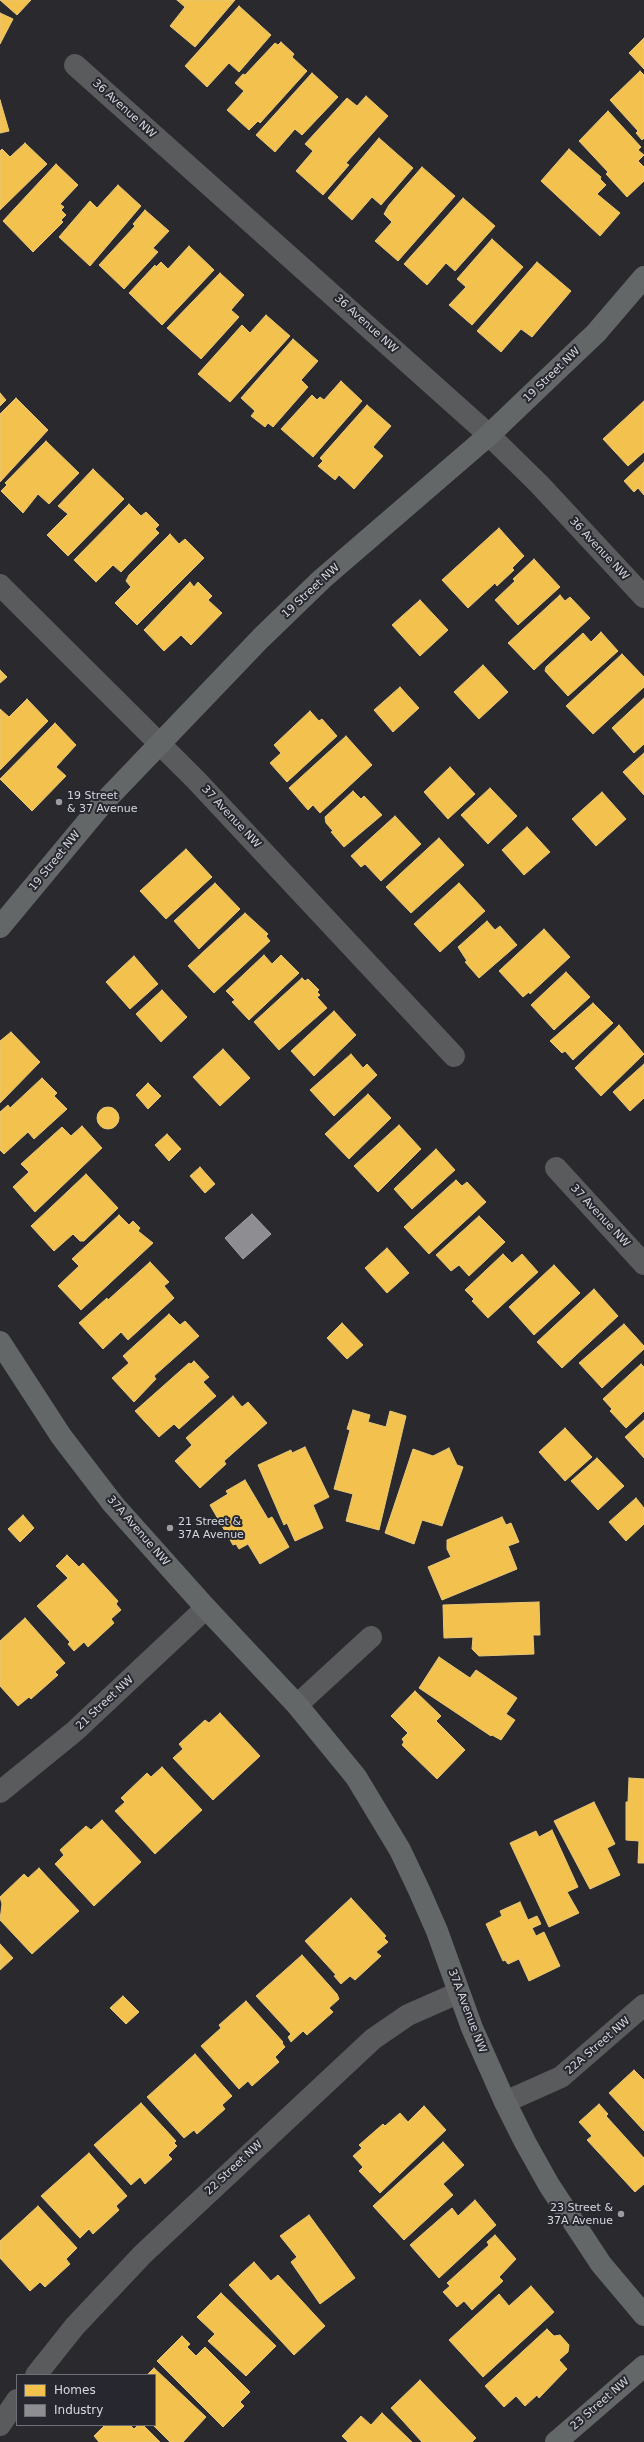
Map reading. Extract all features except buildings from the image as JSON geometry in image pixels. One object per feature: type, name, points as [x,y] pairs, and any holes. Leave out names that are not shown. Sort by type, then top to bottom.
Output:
[{"type":"street","name":"36 Avenue NW","points":[[75,65],[489,435],[539,484],[644,598]]},
{"type":"street","name":"19 Street NW","points":[[0,928],[79,831],[160,742],[261,638],[322,579],[489,435],[596,333],[644,277]]},
{"type":"street","name":"37 Avenue NW","points":[[0,585],[160,742],[454,1056]]},
{"type":"street","name":"37 Avenue NW","points":[[556,1168],[644,1264]]},
{"type":"street","name":"37A Avenue NW","points":[[0,1342],[37,1400],[87,1471],[206,1608],[297,1705],[356,1777],[400,1850],[437,1931],[458,1993],[505,2102],[549,2185],[601,2264],[644,2315]]},
{"type":"street","name":"21 Street NW","points":[[0,1792],[75,1731],[206,1608]]},
{"type":"street","points":[[297,1705],[371,1637]]},
{"type":"street","name":"22 Street NW","points":[[37,2374],[75,2326],[143,2254],[367,2044],[408,2015],[458,1993]]},
{"type":"street","name":"22A Street NW","points":[[505,2102],[549,2084],[567,2073],[644,2005]]},
{"type":"street","name":"23 Street NW","points":[[556,2442],[644,2366]]},
{"type":"street","points":[[0,2424],[16,2401]]},
{"type":"place","name":"19 Street & 37 Avenue","points":[[59,802]]},
{"type":"place","name":"21 Street & 37A Avenue","points":[[170,1528]]},
{"type":"place","name":"23 Street & 37A Avenue","points":[[621,2214]]}]
